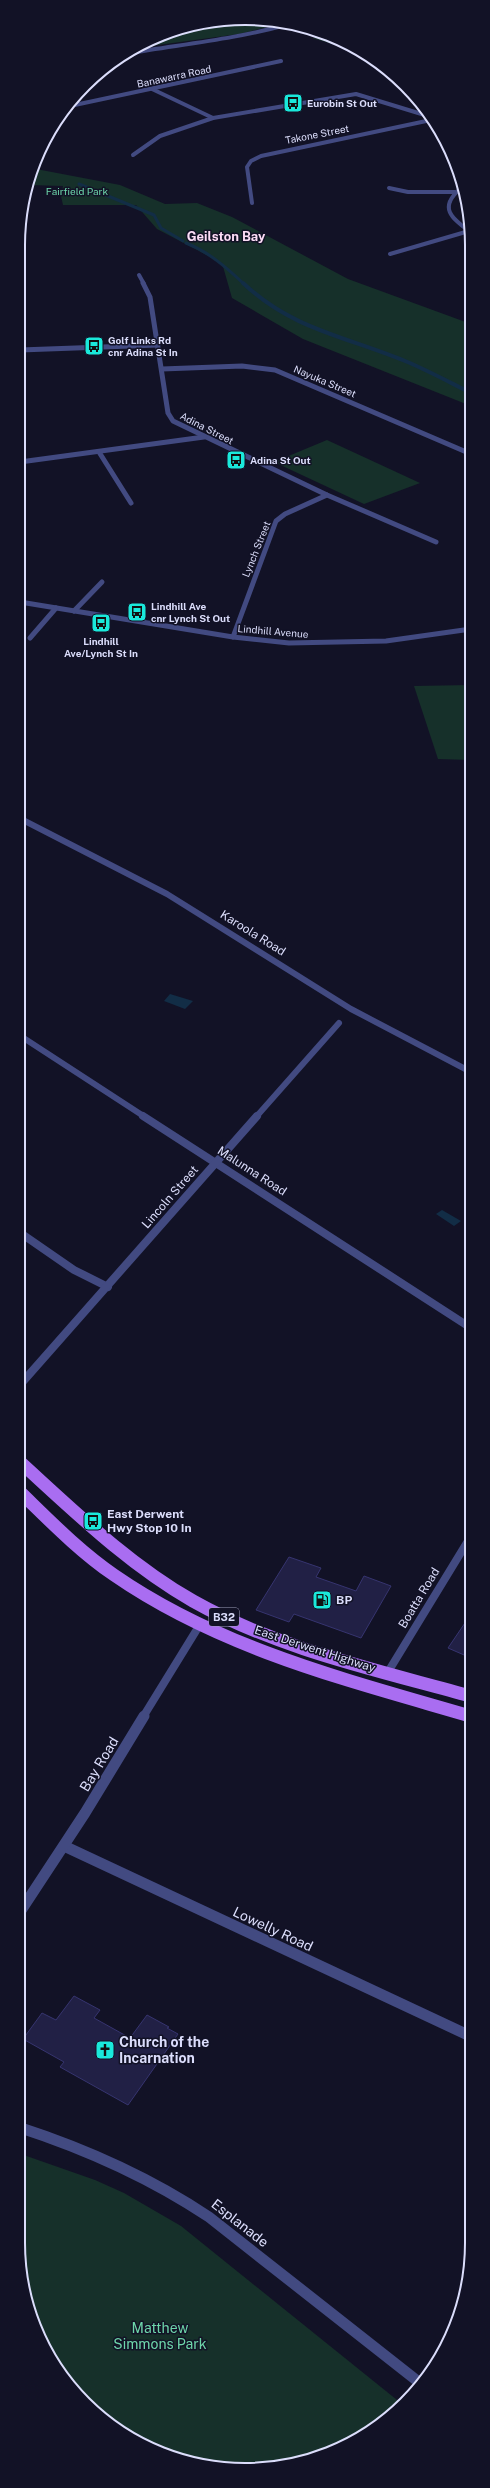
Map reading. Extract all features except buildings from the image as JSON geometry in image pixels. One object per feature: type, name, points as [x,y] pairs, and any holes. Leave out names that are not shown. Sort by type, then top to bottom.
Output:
[{"type":"main road","name":"East Derwent Highway","points":[[25,1466],[128,1556],[194,1602],[269,1636],[465,1695]]},
{"type":"main road","name":"East Derwent Highway","points":[[25,1497],[54,1525],[113,1575],[199,1626],[261,1652],[465,1714]]},
{"type":"street","points":[[142,51],[203,40],[250,35],[277,27]]},
{"type":"street","name":"Banawarra Road","points":[[76,105],[281,61]]},
{"type":"street","points":[[152,89],[213,118]]},
{"type":"street","points":[[132,156],[145,144],[161,135],[213,118],[356,94],[422,114]]},
{"type":"street","name":"Takone Street","points":[[252,203],[247,167],[256,158],[274,152],[427,121]]},
{"type":"street","points":[[389,188],[408,192],[455,192]]},
{"type":"street","points":[[458,190],[455,192],[448,203],[449,214],[457,224],[465,229]]},
{"type":"street","points":[[390,254],[465,233]]},
{"type":"street","name":"Adina Street","points":[[139,275],[150,297],[170,418],[178,425],[327,495],[436,542]]},
{"type":"street","points":[[25,350],[158,345]]},
{"type":"street","name":"Nayuka Street","points":[[162,369],[247,366],[275,370],[465,451]]},
{"type":"street","points":[[25,461],[204,437]]},
{"type":"street","points":[[100,452],[131,503]]},
{"type":"street","name":"Lynch Street","points":[[233,637],[276,521],[285,514],[327,495]]},
{"type":"street","points":[[74,611],[102,582]]},
{"type":"street","name":"Lindhill Avenue","points":[[25,603],[233,637],[303,643],[362,643],[465,630]]},
{"type":"street","points":[[30,638],[56,608]]},
{"type":"street","name":"Karoola Road","points":[[25,821],[167,894],[351,1009],[465,1069]]},
{"type":"street","name":"Lincoln Street","points":[[25,1379],[108,1287],[339,1023]]},
{"type":"street","name":"Malunna Road","points":[[25,1039],[465,1324]]},
{"type":"street","points":[[25,1236],[74,1270],[108,1287]]},
{"type":"street","name":"Boatta Road","points":[[388,1672],[465,1546]]},
{"type":"street","name":"Bay Road","points":[[25,1904],[64,1846],[199,1626]]},
{"type":"street","name":"Lowelly Road","points":[[64,1846],[465,2034]]},
{"type":"street","name":"Esplanade","points":[[25,2130],[110,2161],[178,2195],[209,2217],[417,2380]]},
{"type":"green space","points":[[231,25],[270,26],[239,34],[153,46],[188,32],[202,29]]},
{"type":"green space","points":[[312,38],[319,38],[335,45]]},
{"type":"green space","name":"Fairfield Park","points":[[39,170],[120,185],[165,204],[197,203],[232,217],[348,279],[465,322],[465,404],[303,339],[232,298],[222,263],[157,229],[136,205],[63,205],[61,196],[63,186],[33,185]]},
{"type":"green space","points":[[327,440],[420,483],[364,504],[274,462]]},
{"type":"green space","points":[[465,685],[465,760],[438,759],[414,686]]},
{"type":"green space","name":"Matthew Simmons Park","points":[[25,2155],[95,2180],[124,2193],[181,2226],[398,2401],[379,2418],[355,2434],[329,2446],[302,2456],[259,2463],[231,2463],[188,2456],[135,2434],[111,2418],[89,2399],[70,2377],[54,2353],[32,2300],[25,2257]]},
{"type":"water","points":[[170,994],[193,1001],[185,1009],[164,1001]]},
{"type":"water","points":[[442,1210],[461,1221],[454,1226],[436,1214]]},
{"type":"waterway","points":[[79,184],[154,215],[161,228],[183,241]]},
{"type":"waterway","points":[[186,243],[210,256],[244,284]]},
{"type":"waterway","points":[[243,283],[262,299],[281,312],[300,322],[405,361],[465,390]]},
{"type":"place","name":"Eurobin St Out","points":[[293,103]]},
{"type":"place","name":"Golf Links Rd cnr Adina St In","points":[[94,346]]},
{"type":"place","name":"Adina St Out","points":[[236,460]]},
{"type":"place","name":"Lindhill Ave cnr Lynch St Out","points":[[137,612]]},
{"type":"place","name":"Lindhill Ave/Lynch St In","points":[[101,623]]},
{"type":"place","name":"East Derwent Hwy Stop 10 In","points":[[93,1521]]},
{"type":"place","name":"BP","points":[[322,1600]]},
{"type":"place","name":"Church of the Incarnation","points":[[105,2050]]},
{"type":"district","name":"Geilston Bay","points":[[226,236]]}]
